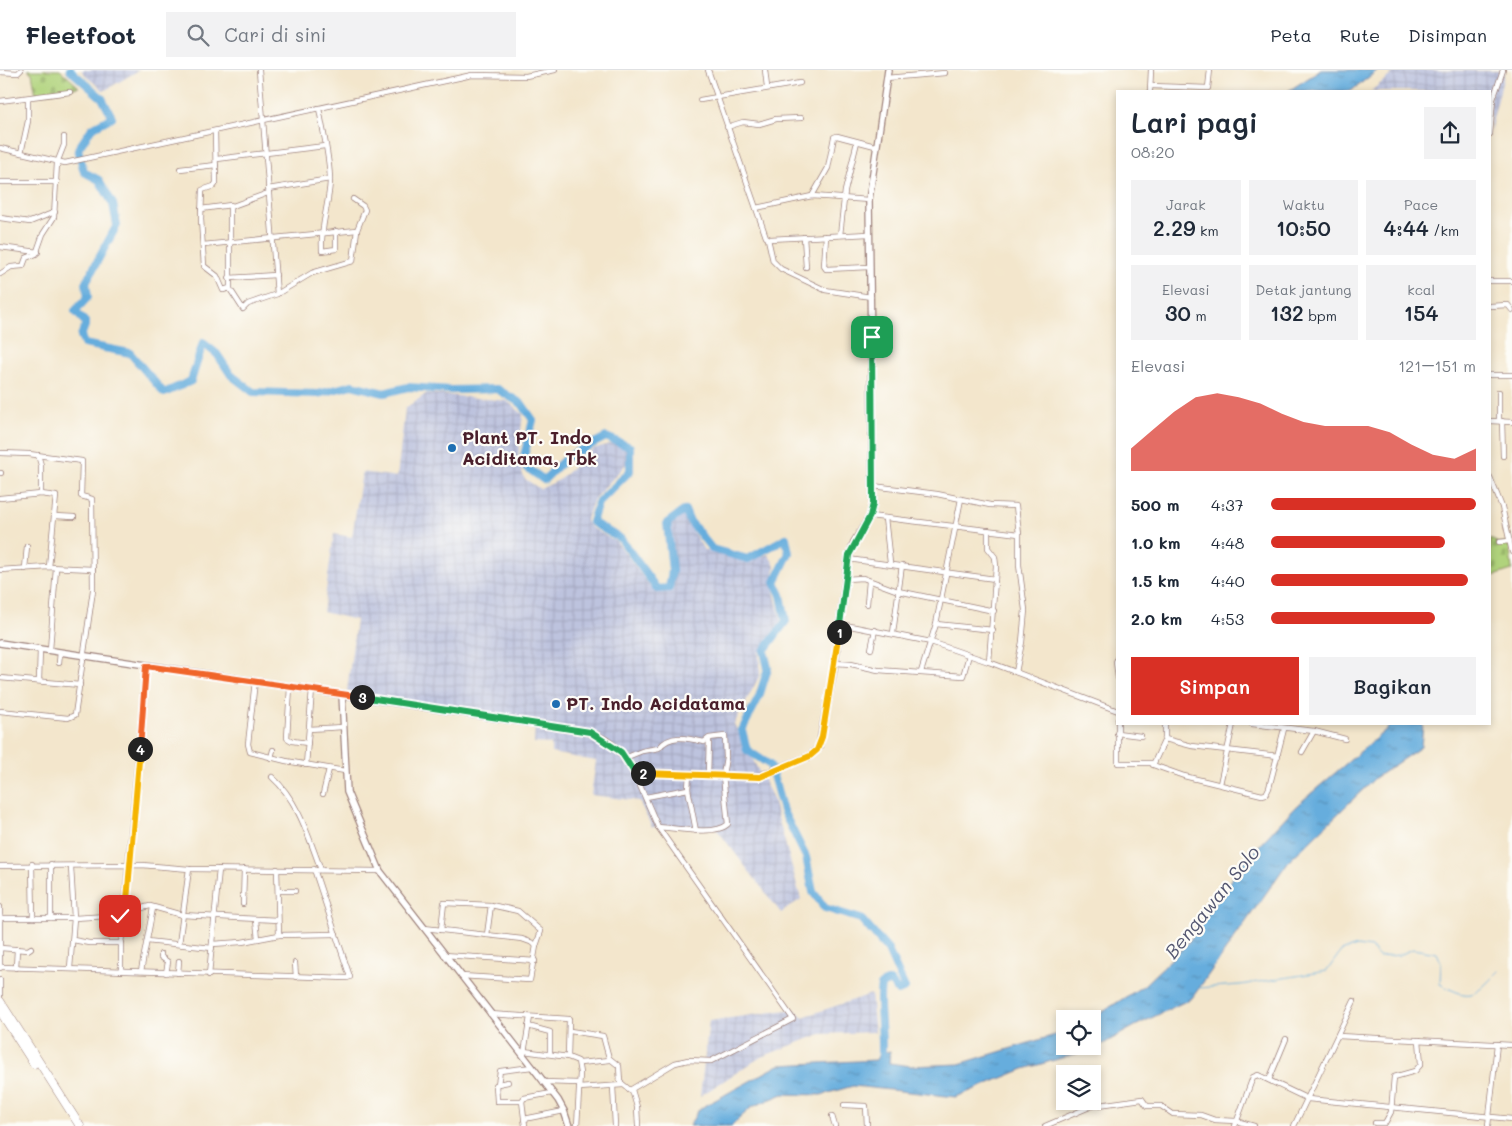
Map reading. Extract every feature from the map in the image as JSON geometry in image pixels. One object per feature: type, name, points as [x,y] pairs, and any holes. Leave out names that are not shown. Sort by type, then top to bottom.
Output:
[{"type":"highway","points":[[0,1001],[80,1126]]},
{"type":"highway","points":[[0,1011],[75,1126]]},
{"type":"street","points":[[0,72],[18,73],[21,70]]},
{"type":"street","points":[[259,70],[277,294]]},
{"type":"street","points":[[0,148],[57,163],[84,159],[472,75],[526,76],[555,70]]},
{"type":"street","points":[[708,70],[768,239],[773,261],[781,270],[819,288],[871,298]]},
{"type":"street","points":[[765,70],[767,87]]},
{"type":"street","points":[[634,772],[757,777],[770,774],[810,756],[819,746],[835,663],[848,559],[857,537],[870,516],[873,486],[869,200],[875,146],[888,70]]},
{"type":"street","points":[[1151,70],[1150,88],[1203,90],[1209,87],[1210,70]]},
{"type":"street","points":[[1491,122],[1493,99],[1503,70]]},
{"type":"street","points":[[886,78],[945,73]]},
{"type":"street","points":[[700,100],[767,87],[800,83]]},
{"type":"street","points":[[0,101],[70,92]]},
{"type":"street","points":[[21,153],[28,121],[28,98]]},
{"type":"street","points":[[319,108],[330,179],[321,232],[322,250],[336,249],[336,231]]},
{"type":"street","points":[[727,127],[744,122],[757,124],[776,119],[801,118]]},
{"type":"street","points":[[215,131],[216,184],[203,189],[201,209],[205,269],[217,276],[222,290],[230,289]]},
{"type":"street","points":[[812,196],[828,168],[834,137],[837,136],[875,146]]},
{"type":"street","points":[[38,252],[42,234],[52,222],[55,212],[57,163],[64,146],[64,137]]},
{"type":"street","points":[[840,235],[844,199],[857,142]]},
{"type":"street","points":[[217,160],[326,146]]},
{"type":"street","points":[[180,169],[216,166]]},
{"type":"street","points":[[201,209],[232,205],[268,191],[330,179]]},
{"type":"street","points":[[0,182],[57,182]]},
{"type":"street","points":[[756,208],[812,196],[869,200]]},
{"type":"street","points":[[232,205],[230,289],[243,308],[248,304],[277,294],[307,275],[353,261],[358,230],[365,210],[363,206],[353,199]]},
{"type":"street","points":[[0,218],[30,222],[55,212]]},
{"type":"street","points":[[203,245],[321,232],[358,230]]},
{"type":"street","points":[[768,239],[869,234]]},
{"type":"street","points":[[826,236],[824,266],[826,269],[870,267]]},
{"type":"street","points":[[804,237],[806,267]]},
{"type":"street","points":[[0,247],[38,252]]},
{"type":"street","points":[[0,274],[11,267],[23,266],[26,258],[38,252]]},
{"type":"street","points":[[229,278],[276,275]]},
{"type":"street","points":[[1491,280],[1512,281]]},
{"type":"street","points":[[1491,306],[1508,306],[1512,310]]},
{"type":"street","points":[[1491,375],[1512,375]]},
{"type":"street","points":[[1499,392],[1503,456]]},
{"type":"street","points":[[1491,421],[1512,422]]},
{"type":"street","points":[[0,453],[38,455],[82,461],[81,496],[92,498],[93,569],[92,604],[76,715],[72,718],[0,711]]},
{"type":"street","points":[[38,455],[41,465],[41,494]]},
{"type":"street","points":[[1491,480],[1502,507],[1512,552]]},
{"type":"street","points":[[873,486],[990,505],[1016,506],[1020,534],[1018,555],[1025,615],[1016,672]]},
{"type":"street","points":[[0,498],[41,494],[56,496],[49,568]]},
{"type":"street","points":[[921,672],[932,642],[960,499]]},
{"type":"street","points":[[55,516],[74,517]]},
{"type":"street","points":[[870,516],[1020,534]]},
{"type":"street","points":[[885,518],[890,563]]},
{"type":"street","points":[[988,530],[988,548],[995,557],[994,611],[990,662]]},
{"type":"street","points":[[1499,542],[1510,541]]},
{"type":"street","points":[[24,569],[27,546]]},
{"type":"street","points":[[848,559],[890,563],[995,579]]},
{"type":"street","points":[[893,633],[902,565]]},
{"type":"street","points":[[50,650],[56,568]]},
{"type":"street","points":[[0,570],[93,569]]},
{"type":"street","points":[[845,579],[860,578],[898,591],[941,598],[994,611]]},
{"type":"street","points":[[867,604],[869,581]]},
{"type":"street","points":[[840,624],[932,642],[1116,710]]},
{"type":"street","points":[[936,624],[993,630]]},
{"type":"street","points":[[871,649],[875,630]]},
{"type":"street","points":[[0,643],[583,731],[614,746],[634,772],[658,827],[793,1019],[711,1060],[688,1060],[674,1064],[632,1090],[628,1090],[623,1086],[618,1065],[610,1060],[580,1063]]},
{"type":"street","points":[[39,681],[40,649]]},
{"type":"street","points":[[59,663],[60,652]]},
{"type":"street","points":[[835,663],[851,664],[878,670],[964,676],[968,655]]},
{"type":"street","points":[[121,972],[146,666]]},
{"type":"street","points":[[0,678],[80,686]]},
{"type":"street","points":[[255,681],[248,750],[253,754],[271,758],[345,771]]},
{"type":"street","points":[[290,687],[287,738],[292,741],[308,743]]},
{"type":"street","points":[[306,765],[312,690]]},
{"type":"street","points":[[342,694],[345,771],[348,796],[380,871],[422,928],[524,1054],[564,1111],[569,1126]]},
{"type":"street","points":[[1118,725],[1118,762],[1154,763]]},
{"type":"street","points":[[1154,763],[1164,739],[1165,725]]},
{"type":"street","points":[[1220,784],[1233,725]]},
{"type":"street","points":[[1258,725],[1314,731],[1345,739]]},
{"type":"street","points":[[309,729],[343,727]]},
{"type":"street","points":[[1154,763],[1153,765],[1184,776],[1264,795],[1269,788],[1284,729]]},
{"type":"street","points":[[1302,752],[1314,731]]},
{"type":"street","points":[[1117,733],[1141,736]]},
{"type":"street","points":[[625,758],[642,750],[659,748],[666,741],[690,738],[704,742],[709,738],[725,736],[726,757],[723,775],[728,824],[722,829],[696,831],[658,827]]},
{"type":"street","points":[[708,775],[709,738]]},
{"type":"street","points":[[1164,739],[1192,746],[1278,756]]},
{"type":"street","points":[[271,758],[273,750]]},
{"type":"street","points":[[324,794],[328,769]]},
{"type":"street","points":[[688,774],[688,789],[696,831]]},
{"type":"street","points":[[0,907],[0,968],[70,968],[121,972],[141,971],[178,974],[342,979],[350,977],[301,819],[280,784],[272,777]]},
{"type":"street","points":[[646,797],[688,789]]},
{"type":"street","points":[[0,866],[32,864],[71,867],[130,865],[189,869],[244,868],[380,871]]},
{"type":"street","points":[[32,864],[33,918]]},
{"type":"street","points":[[51,864],[51,918]]},
{"type":"street","points":[[70,968],[74,918],[71,867]]},
{"type":"street","points":[[243,904],[244,868]]},
{"type":"street","points":[[179,944],[189,869]]},
{"type":"street","points":[[209,975],[219,869]]},
{"type":"street","points":[[277,869],[279,935]]},
{"type":"street","points":[[278,891],[295,891]]},
{"type":"street","points":[[441,930],[444,903],[491,905],[518,911],[537,927],[541,935],[536,946],[532,979],[528,981],[460,976]]},
{"type":"street","points":[[487,935],[491,905]]},
{"type":"street","points":[[0,918],[74,918],[125,913],[140,908],[152,908],[182,915],[278,920]]},
{"type":"street","points":[[141,971],[152,908]]},
{"type":"street","points":[[256,920],[258,939]]},
{"type":"street","points":[[422,928],[528,941],[536,946]]},
{"type":"street","points":[[146,941],[212,946],[279,935],[336,934]]},
{"type":"street","points":[[72,940],[89,943],[122,943]]},
{"type":"street","points":[[0,948],[32,948]]},
{"type":"street","points":[[16,968],[17,949]]},
{"type":"street","points":[[161,954],[161,957],[168,962],[166,973]]},
{"type":"street","points":[[444,955],[535,961]]},
{"type":"street","points":[[178,974],[179,961]]},
{"type":"street","points":[[295,963],[296,977]]},
{"type":"street","points":[[0,980],[0,996]]},
{"type":"street","points":[[1294,1126],[1354,1000]]},
{"type":"street","points":[[490,1014],[569,1019],[568,1057]]},
{"type":"street","points":[[524,1054],[530,1017]]},
{"type":"street","points":[[528,1026],[550,1032],[550,1054]]},
{"type":"street","points":[[570,1031],[602,1034],[610,1060]]},
{"type":"street","points":[[1338,1036],[1512,1045]]},
{"type":"street","points":[[1269,1080],[1286,1039]]},
{"type":"street","points":[[1375,1123],[1388,1121],[1392,1106],[1394,1077],[1415,1072],[1421,1064],[1419,1040]]},
{"type":"street","points":[[1488,1126],[1497,1044]]},
{"type":"street","points":[[524,1054],[550,1054],[577,1059],[580,1063],[578,1126]]},
{"type":"street","points":[[522,1102],[497,1101],[496,1085],[498,1084],[500,1071],[532,1067]]},
{"type":"street","points":[[1236,1124],[1253,1077],[1258,1075],[1308,1099],[1488,1115],[1512,1119]]},
{"type":"street","points":[[498,1084],[508,1082]]},
{"type":"street","points":[[543,1082],[579,1086],[623,1086]]},
{"type":"street","points":[[614,1086],[615,1126]]},
{"type":"street","points":[[632,1090],[637,1106],[638,1126]]},
{"type":"street","points":[[525,1126],[522,1102],[524,1098],[552,1093]]},
{"type":"street","points":[[1045,1126],[1092,1106],[1142,1099],[1148,1106],[1161,1106],[1173,1114],[1201,1115],[1215,1120],[1254,1126]]},
{"type":"street","points":[[844,1105],[866,1106],[867,1126]]},
{"type":"street","points":[[524,1119],[564,1111]]},
{"type":"street","points":[[832,1116],[835,1126]]},
{"type":"shaded area","points":[[81,70],[139,70],[104,91]]},
{"type":"shaded area","points":[[1397,70],[1505,71],[1491,127],[1491,90],[1372,90]]},
{"type":"shaded area","points":[[427,393],[507,401],[523,414],[518,457],[524,478],[540,489],[559,480],[593,449],[613,443],[627,450],[627,463],[594,499],[586,520],[590,527],[617,542],[652,589],[673,590],[671,523],[682,514],[704,550],[747,561],[768,554],[775,565],[773,586],[781,620],[759,652],[760,675],[734,724],[772,796],[801,899],[781,913],[715,827],[652,827],[639,801],[591,795],[596,761],[551,753],[551,744],[534,743],[535,723],[347,691],[356,620],[323,612],[334,534],[352,537],[362,472],[397,477],[405,409]]},
{"type":"shaded area","points":[[871,994],[875,1032],[821,1034],[761,1057],[700,1096],[709,1021],[794,1009],[803,1017]]},
{"type":"green space","points":[[28,70],[60,70],[79,87],[36,95],[32,73]]},
{"type":"green space","points":[[1491,539],[1499,543],[1509,542],[1512,570],[1491,577]]},
{"type":"water","points":[[1321,70],[1378,70],[1352,90],[1290,90]]},
{"type":"water","points":[[1390,725],[1423,725],[1421,747],[1375,778],[1288,862],[1192,998],[1101,1045],[1101,1013],[1143,986],[1187,944],[1242,864],[1295,807]]},
{"type":"water","points":[[1056,1035],[1056,1055],[1072,1055],[1024,1069],[956,1097],[853,1086],[821,1095],[783,1094],[752,1107],[731,1126],[689,1126],[699,1109],[779,1065],[876,1060],[879,1054],[890,1051],[889,1063],[911,1066],[959,1064]]},
{"type":"waterway","points":[[70,70],[102,98],[112,117],[92,128],[78,149],[84,172],[99,180],[113,204],[117,225],[86,282],[88,297],[75,311],[86,323],[81,336],[84,344],[130,353],[164,393],[191,381],[203,343],[217,354],[231,375],[253,392],[318,394],[352,385],[384,393],[408,387],[451,390],[497,389],[522,404],[533,420],[522,464],[544,480],[567,457],[606,437],[630,447],[630,471],[598,503],[592,522],[621,539],[657,589],[669,588],[672,571],[667,523],[685,510],[689,520],[712,549],[748,559],[786,538],[789,553],[775,582],[781,595],[786,621],[764,651],[768,668],[759,697],[742,730],[747,750],[770,765],[783,811],[806,857],[813,892],[825,908],[861,919],[888,950],[905,988],[898,991],[890,981],[881,985],[881,1063]]},
{"type":"waterway","points":[[1198,988],[1240,985],[1327,971],[1341,951],[1357,946],[1371,948],[1379,957],[1399,955],[1413,949],[1437,953],[1441,962],[1440,984],[1460,993],[1473,994],[1499,971]]},
{"type":"place","name":"Plant PT. Indo Aciditama, Tbk","points":[[452,448]]},
{"type":"place","name":"PT. Indo Acidatama","points":[[556,704]]},
{"type":"route","points":[[120,916],[125,915],[126,912],[146,666],[590,732],[621,752],[634,772],[752,778],[770,774],[812,754],[817,750],[820,742],[828,707],[849,555],[870,516],[873,504],[872,337]]},
{"type":"water label","name":"Bengawan Solo","points":[[1212,902]]}]
